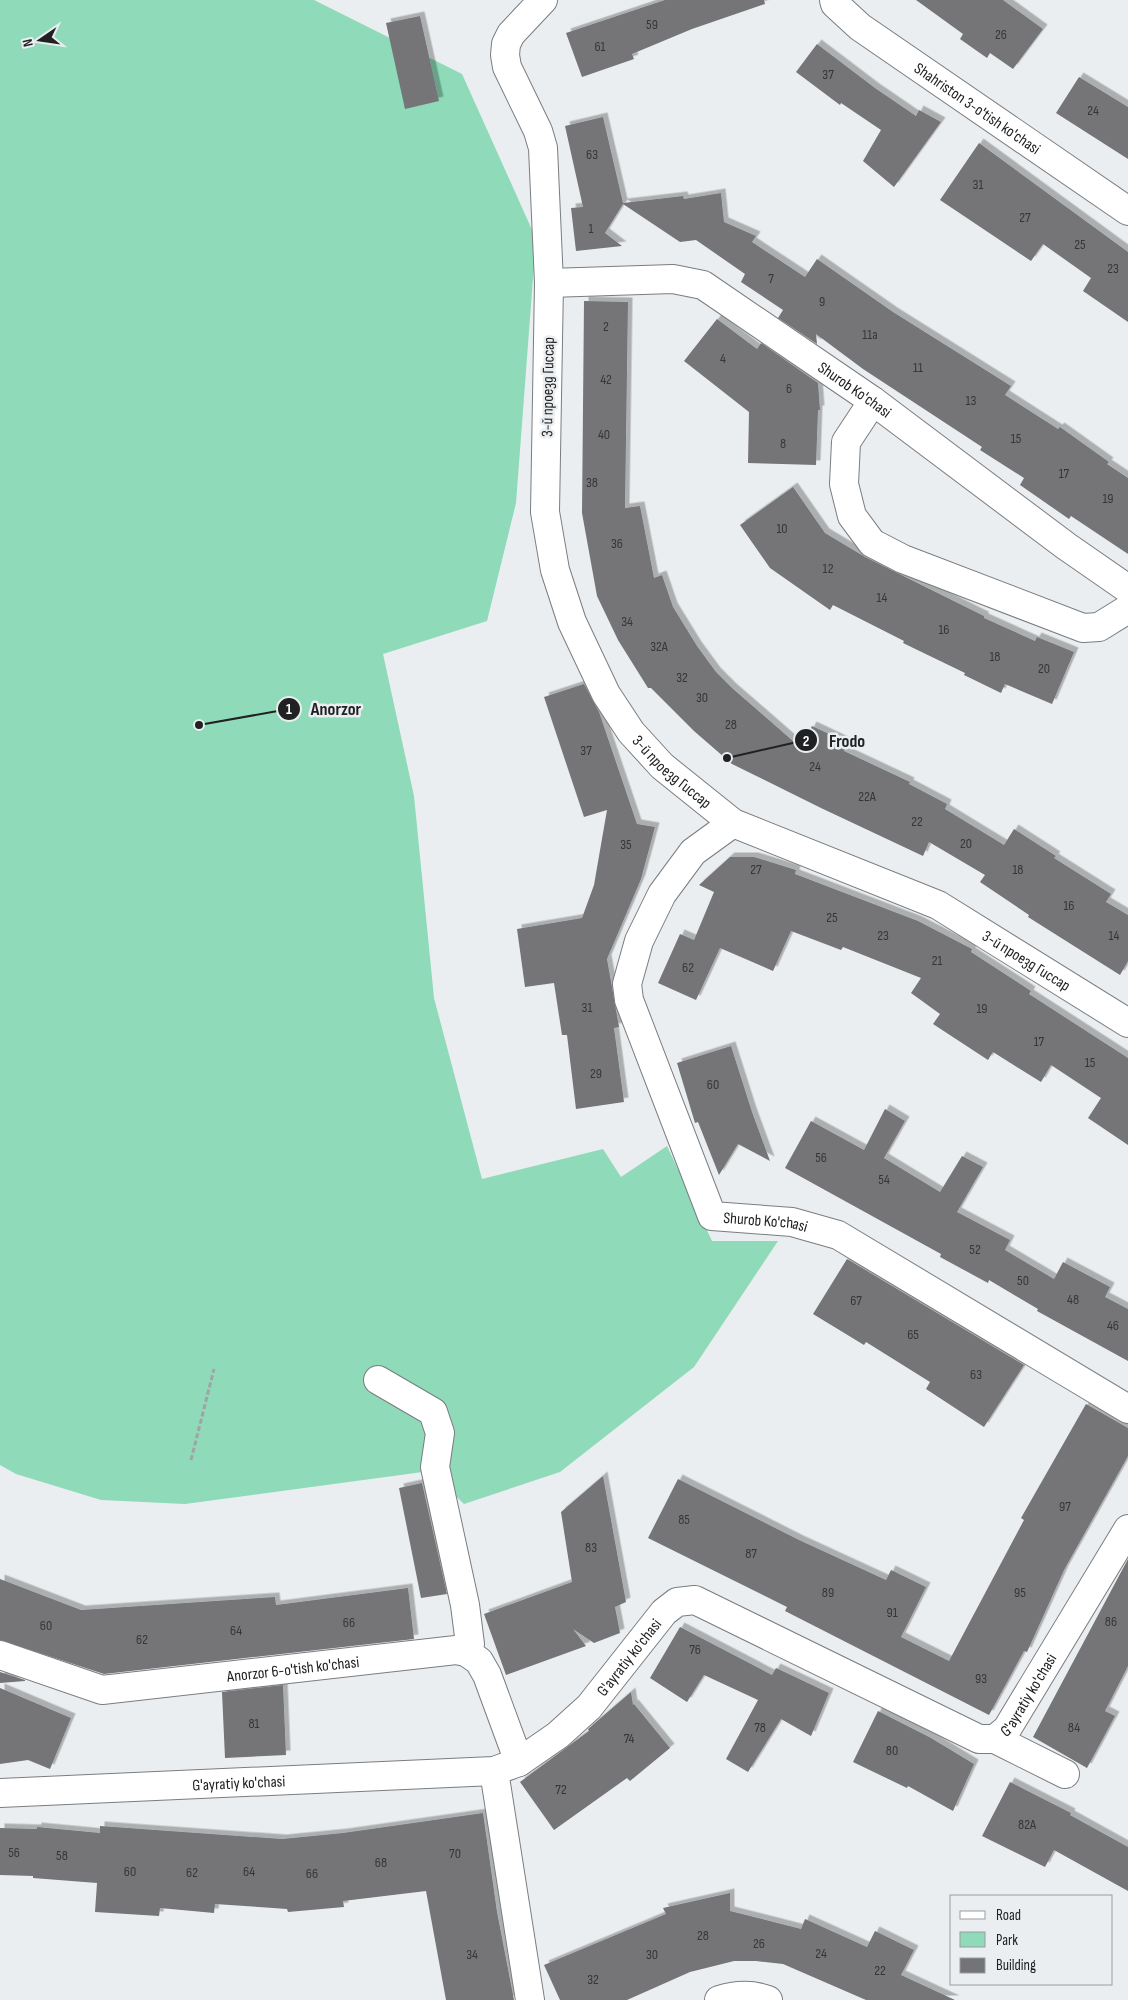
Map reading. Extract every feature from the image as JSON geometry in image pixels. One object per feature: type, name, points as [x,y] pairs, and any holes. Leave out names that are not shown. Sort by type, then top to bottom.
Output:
[{"type":"street","name":"3-й проезд Гиссар","points":[[543,0],[510,34],[506,44],[505,55],[508,67],[538,131],[543,148],[549,283],[545,512],[554,570],[569,613],[606,694],[631,732],[662,766],[733,823],[938,905],[1128,1023]]},
{"type":"street","name":"Shahriston 3-o'tish ko'chasi","points":[[834,0],[860,27],[1128,211]]},
{"type":"street","name":"Shurob Ko'chasi","points":[[549,283],[673,279],[703,285],[873,402],[1066,546],[1128,589]]},
{"type":"street","points":[[873,402],[846,442],[844,484],[852,516],[872,543],[903,559],[1083,628],[1099,627],[1128,609]]},
{"type":"street","name":"Shurob Ko'chasi","points":[[733,823],[693,852],[662,894],[639,941],[627,984],[629,1000],[712,1216],[792,1222],[838,1235],[1128,1409]]},
{"type":"street","points":[[378,1380],[433,1412],[440,1433],[435,1467],[464,1605],[470,1644],[466,1652],[480,1661],[487,1675],[519,1762]]},
{"type":"street","name":"G'ayratiy ko'chasi","points":[[0,1793],[494,1771],[519,1762],[558,1735],[589,1708],[664,1612],[677,1602],[695,1600],[979,1740],[995,1739],[1007,1729],[1128,1529]]},
{"type":"street","name":"Anorzor 6-o'tish ko'chasi","points":[[0,1655],[102,1690],[456,1650],[466,1652]]},
{"type":"street","points":[[995,1739],[1065,1774]]},
{"type":"street","points":[[494,1771],[530,2000]]},
{"type":"street","points":[[719,2000],[731,1996],[758,1996],[768,2000]]},
{"type":"path","points":[[191,1460],[214,1369]]},
{"type":"green space","points":[[0,0],[314,0],[462,74],[533,232],[534,265],[516,503],[487,621],[383,654],[414,796],[434,998],[482,1179],[603,1149],[621,1177],[667,1146],[712,1241],[778,1241],[694,1367],[560,1472],[464,1504],[430,1471],[185,1504],[101,1500],[16,1474],[0,1465]]},
{"type":"building","points":[[665,0],[764,0],[765,4],[692,29],[632,54],[634,59],[582,77],[566,33]]},
{"type":"building","points":[[916,0],[1003,0],[1043,29],[1013,69],[990,53],[987,58],[960,39],[963,34]]},
{"type":"building","points":[[420,16],[439,101],[405,109],[386,23]]},
{"type":"building","points":[[817,44],[916,116],[919,110],[941,122],[894,187],[863,161],[881,130],[841,103],[840,105],[796,72]]},
{"type":"building","points":[[1079,77],[1128,107],[1128,159],[1056,113]]},
{"type":"building","points":[[603,117],[623,203],[683,196],[684,199],[721,193],[724,222],[756,236],[752,242],[805,277],[817,259],[893,312],[1011,386],[1005,395],[1058,429],[1060,427],[1109,462],[1107,464],[1128,478],[1128,554],[1071,516],[1069,519],[1020,485],[1024,478],[980,450],[982,447],[863,369],[816,334],[817,344],[778,318],[783,310],[741,282],[745,274],[696,240],[680,242],[623,204],[605,233],[622,246],[576,251],[571,208],[583,207],[565,126]]},
{"type":"building","points":[[979,143],[1128,252],[1128,322],[1083,291],[1091,278],[1043,244],[1031,261],[940,200]]},
{"type":"building","points":[[584,301],[628,302],[625,508],[640,506],[654,578],[662,575],[673,607],[697,646],[716,672],[801,748],[812,726],[848,743],[844,751],[910,782],[909,784],[947,804],[945,809],[1004,845],[1014,829],[1056,856],[1054,858],[1111,894],[1106,902],[1128,915],[1128,961],[1120,975],[1028,917],[1029,915],[980,882],[985,875],[929,842],[923,856],[732,764],[694,731],[651,688],[648,688],[618,640],[597,596],[582,513]]},
{"type":"building","points":[[717,319],[757,349],[761,343],[818,383],[820,410],[818,410],[816,465],[748,463],[749,412],[684,361]]},
{"type":"building","points":[[793,487],[825,533],[865,557],[984,616],[984,618],[1035,641],[1037,637],[1074,652],[1052,704],[1005,684],[1001,693],[833,605],[830,610],[770,568],[740,525]]},
{"type":"building","points":[[584,684],[599,712],[637,824],[655,827],[641,879],[607,959],[619,1027],[614,1028],[624,1102],[576,1109],[567,1035],[562,1035],[554,983],[525,987],[517,929],[582,918],[594,885],[607,810],[584,817],[544,697]]},
{"type":"building","points":[[730,857],[754,857],[796,870],[795,874],[918,921],[972,949],[971,952],[1031,991],[1029,994],[1128,1058],[1128,1145],[1088,1118],[1101,1098],[1051,1065],[1041,1082],[993,1052],[988,1060],[933,1024],[940,1014],[911,993],[921,978],[843,947],[841,950],[791,931],[773,971],[720,948],[696,1000],[658,983],[680,934],[694,940],[714,892],[699,885]]},
{"type":"building","points":[[731,1046],[770,1161],[738,1144],[719,1175],[698,1122],[695,1123],[677,1063]]},
{"type":"building","points":[[885,1109],[905,1121],[884,1158],[940,1192],[962,1156],[983,1167],[957,1212],[1010,1240],[1005,1250],[1054,1279],[1063,1262],[1110,1287],[1105,1297],[1128,1309],[1128,1361],[1037,1311],[1038,1309],[989,1280],[988,1283],[940,1257],[941,1254],[785,1168],[811,1121],[864,1150]]},
{"type":"building","points":[[847,1259],[1024,1365],[984,1427],[926,1389],[930,1382],[866,1342],[864,1345],[813,1314]]},
{"type":"building","points":[[1086,1404],[1128,1428],[1128,1456],[1064,1570],[1027,1652],[1024,1651],[989,1715],[785,1611],[787,1607],[648,1538],[678,1479],[799,1540],[886,1580],[891,1570],[926,1587],[901,1637],[949,1661],[1024,1520],[1021,1518]]},
{"type":"building","points":[[603,1476],[626,1602],[615,1607],[620,1633],[594,1643],[573,1629],[586,1646],[506,1675],[484,1614],[572,1582],[561,1512]]},
{"type":"building","points":[[422,1483],[447,1594],[421,1598],[399,1488]]},
{"type":"building","points":[[1128,1559],[1128,1666],[1105,1711],[1115,1716],[1087,1768],[1033,1737]]},
{"type":"building","points":[[0,1579],[81,1610],[275,1597],[276,1605],[408,1588],[414,1639],[104,1674],[0,1640]]},
{"type":"building","points":[[680,1627],[772,1675],[776,1668],[829,1693],[811,1736],[781,1719],[748,1772],[726,1759],[758,1700],[704,1675],[687,1702],[650,1678]]},
{"type":"building","points":[[0,1672],[25,1680],[25,1681],[0,1683]]},
{"type":"building","points":[[283,1685],[286,1755],[225,1758],[222,1692]]},
{"type":"building","points":[[0,1688],[71,1718],[50,1769],[28,1760],[0,1764]]},
{"type":"building","points":[[631,1692],[633,1705],[670,1748],[630,1781],[627,1778],[554,1830],[520,1782],[589,1731],[588,1729]]},
{"type":"building","points":[[878,1711],[931,1738],[974,1764],[953,1811],[908,1786],[907,1788],[853,1762]]},
{"type":"building","points":[[1010,1782],[1071,1813],[1070,1815],[1128,1847],[1128,1891],[1054,1850],[1045,1867],[982,1836]]},
{"type":"building","points":[[483,1813],[497,1912],[514,2000],[446,2000],[426,1891],[343,1901],[344,1907],[288,1912],[287,1909],[215,1904],[214,1913],[160,1908],[159,1916],[95,1912],[97,1883],[33,1878],[33,1876],[0,1875],[0,1828],[37,1829],[37,1827],[100,1833],[100,1826],[282,1839],[343,1833]]},
{"type":"building","points":[[730,1893],[730,1911],[801,1929],[805,1919],[867,1947],[875,1931],[914,1950],[901,1975],[955,2000],[866,2000],[783,1964],[734,1961],[690,1972],[627,2000],[560,2000],[544,1965],[666,1914],[663,1908]]},
{"type":"place","name":"Anorzor","points":[[199,725]]},
{"type":"place","name":"Frodo","points":[[727,758]]}]
